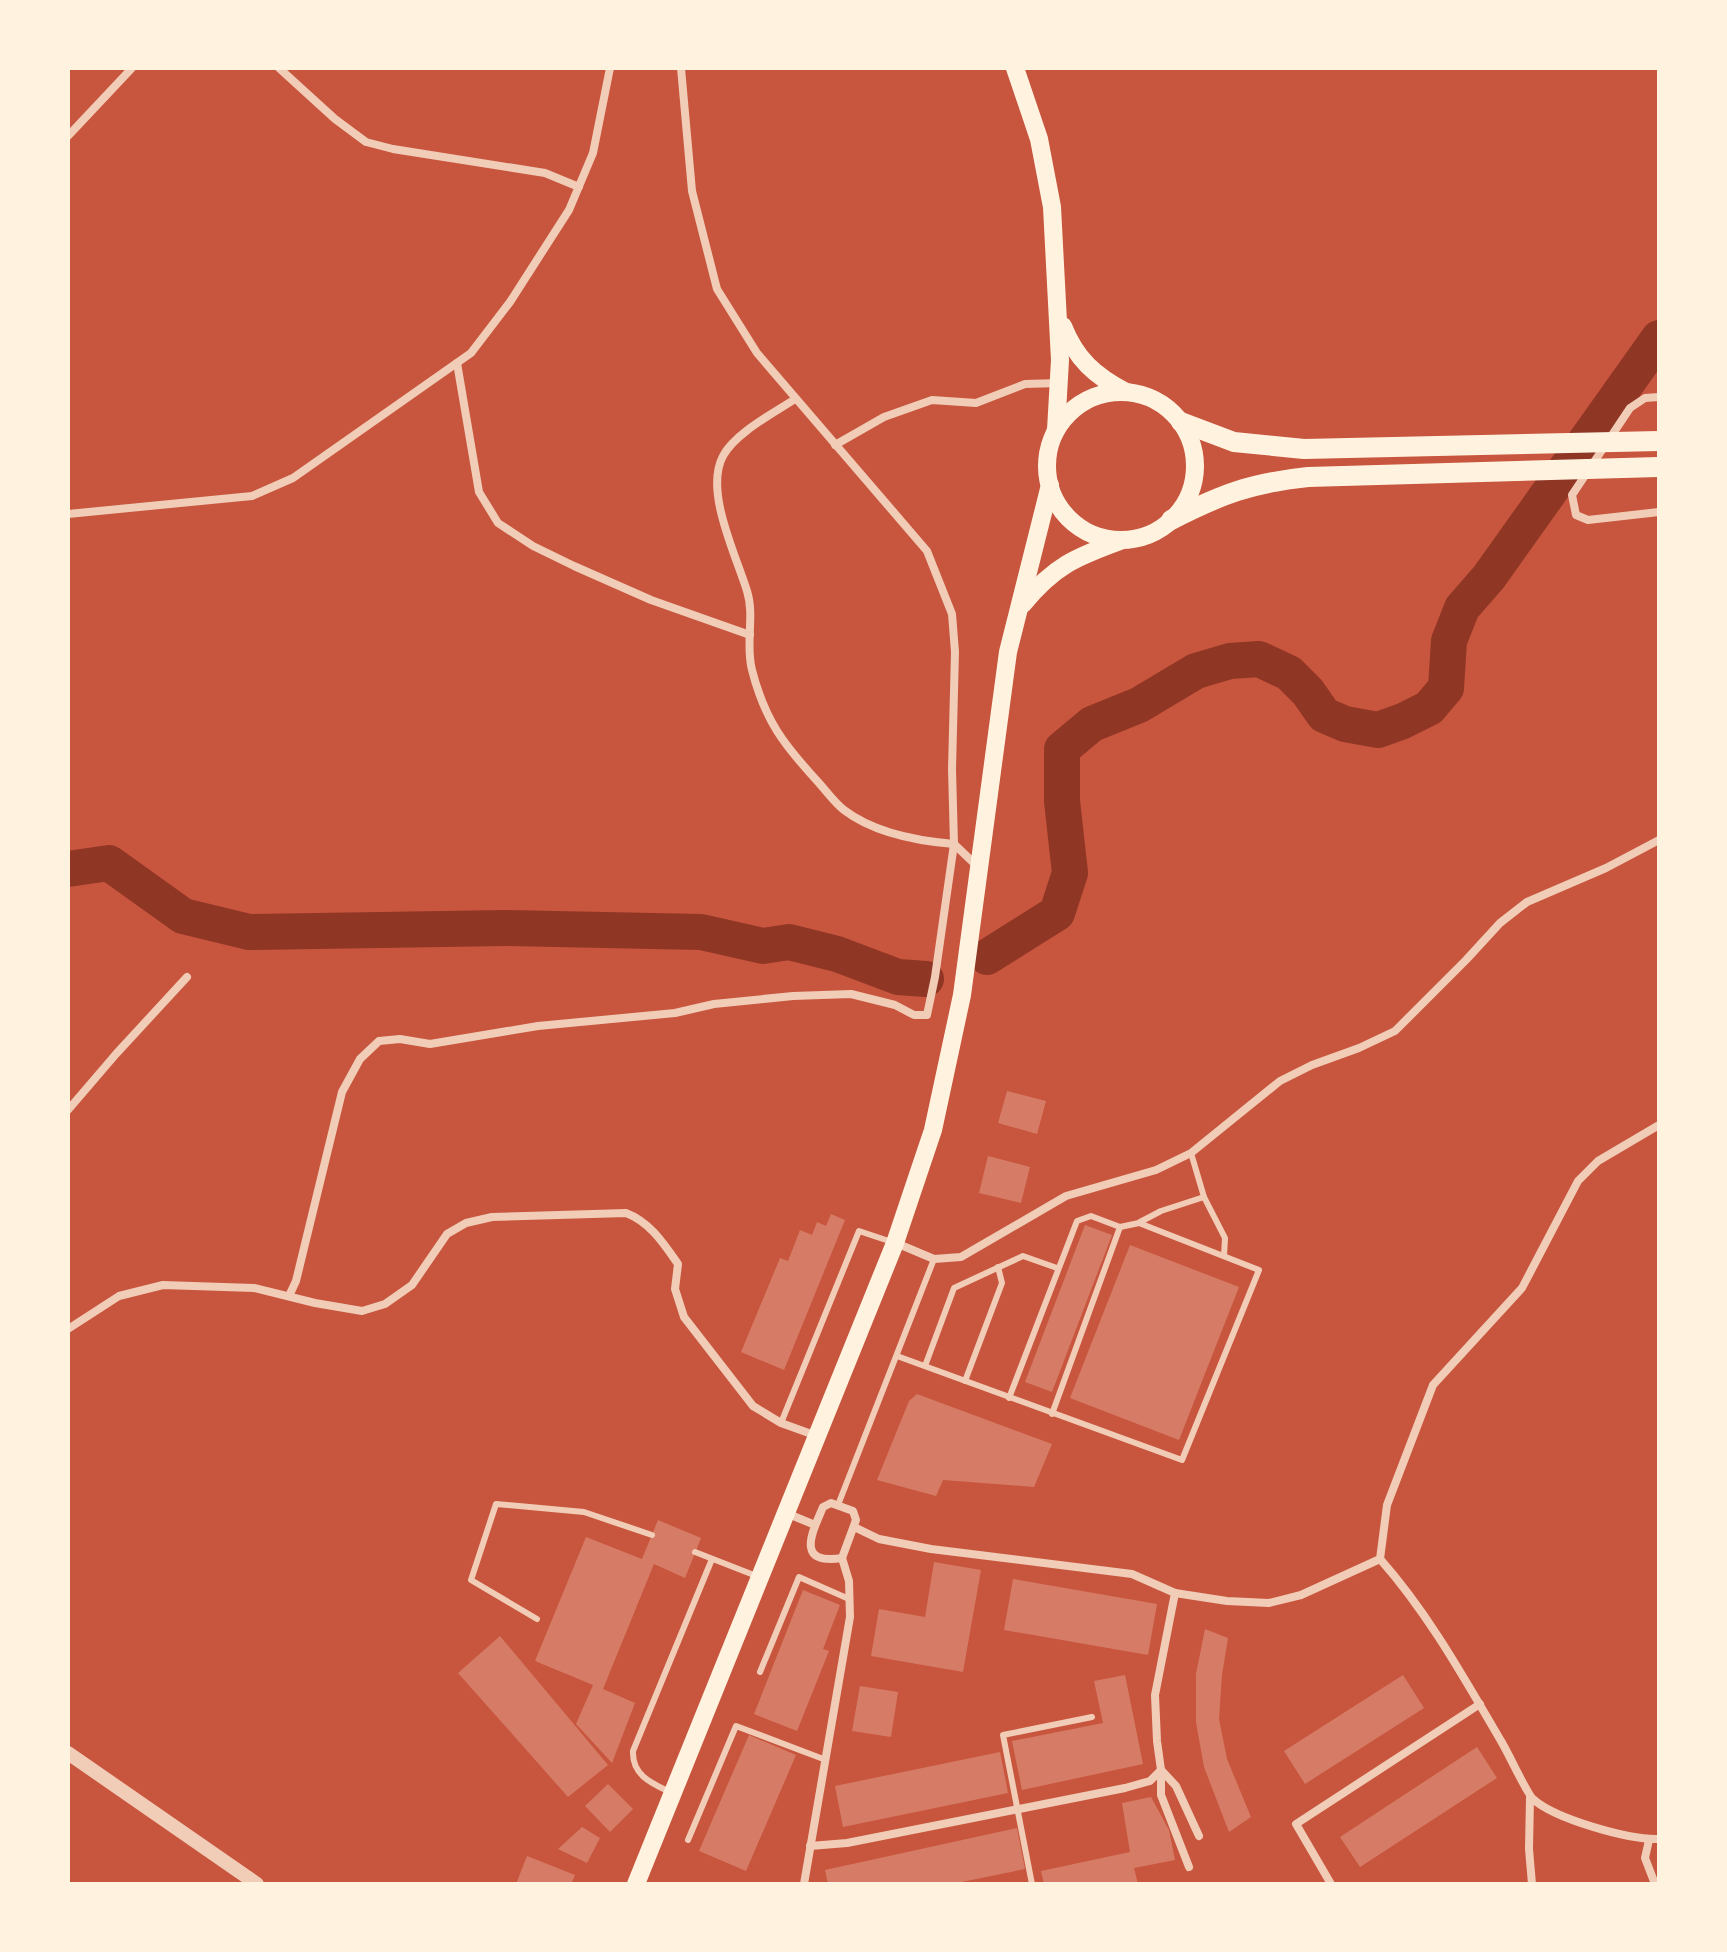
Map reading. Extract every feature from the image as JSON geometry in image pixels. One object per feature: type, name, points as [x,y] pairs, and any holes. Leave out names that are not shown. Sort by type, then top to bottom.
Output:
[{"type":"highway","points":[[1181,422],[1234,442],[1318,449],[1659,441]]},
{"type":"highway","points":[[1171,520],[1227,493],[1265,482],[1308,477],[1659,467]]},
{"type":"main road","points":[[1018,75],[1047,173],[1052,207],[1060,383],[1055,433],[1047,469],[1050,485],[1061,508],[1078,526],[1099,537],[1121,540]]},
{"type":"main road","points":[[1059,316],[1067,338],[1087,368],[1127,393]]},
{"type":"main road","points":[[1019,609],[1037,587],[1072,559],[1121,540],[1145,537],[1171,520],[1182,509],[1192,488],[1196,465],[1192,442],[1181,422],[1164,406],[1143,395],[1103,394],[1087,400],[1073,410],[1055,433]]},
{"type":"main road","points":[[636,1884],[895,1243],[933,1130],[962,995],[1008,652],[1050,485]]},
{"type":"street","points":[[68,136],[132,68]]},
{"type":"street","points":[[279,68],[335,119],[366,142],[545,173],[579,187]]},
{"type":"street","points":[[68,514],[252,496],[293,478],[471,353],[510,302],[569,210],[593,153],[610,68]]},
{"type":"street","points":[[289,1296],[296,1281],[342,1092],[351,1072],[379,1041],[389,1038],[430,1044],[538,1026],[675,1013],[714,1004],[793,996],[851,994],[895,1005],[914,1015],[927,1015],[954,844],[955,652],[952,614],[927,551],[757,353],[717,289],[692,191],[681,68]]},
{"type":"street","points":[[457,363],[479,492],[498,523],[533,546],[574,566],[651,600],[750,635]]},
{"type":"street","points":[[835,445],[884,417],[932,400],[976,403],[1025,384],[1060,383]]},
{"type":"street","points":[[1659,397],[1645,398],[1630,408],[1572,495],[1576,515],[1588,520],[1659,512]]},
{"type":"street","points":[[795,399],[738,439],[723,456],[718,481],[718,509],[734,547],[750,600],[751,666],[762,703],[783,745],[844,810],[876,827],[925,841],[954,844],[977,866]]},
{"type":"street","points":[[895,1243],[934,1259],[961,1257],[1066,1196],[1156,1170],[1191,1153],[1280,1081],[1395,1031],[1500,923],[1527,902],[1606,868],[1659,840]]},
{"type":"street","points":[[68,1110],[187,977]]},
{"type":"street","points":[[1532,1884],[1530,1798],[1517,1768],[1480,1704],[1406,1588],[1380,1559],[1387,1505],[1433,1385],[1522,1288],[1578,1181],[1598,1161],[1659,1125]]},
{"type":"street","points":[[68,1329],[119,1296],[163,1285],[254,1288],[362,1311],[385,1304],[412,1285],[447,1234],[466,1223],[492,1217],[626,1213],[650,1227],[678,1264],[677,1301],[691,1328],[753,1406],[781,1423],[817,1436]]},
{"type":"street","points":[[804,1884],[850,1617],[849,1581],[842,1558],[856,1520],[853,1511],[831,1503],[823,1507],[809,1542],[810,1548],[815,1554],[828,1559],[842,1558]]},
{"type":"street","points":[[786,1513],[815,1525]]},
{"type":"street","points":[[854,1527],[879,1539],[931,1549],[1132,1574],[1175,1593],[1227,1601],[1269,1603],[1301,1595],[1380,1559]]},
{"type":"street","points":[[1175,1593],[1155,1695],[1157,1741],[1161,1795],[1189,1867]]},
{"type":"street","points":[[1331,1884],[1296,1824],[1480,1704]]},
{"type":"street","points":[[68,1753],[257,1884]]},
{"type":"street","points":[[810,1846],[847,1843],[1125,1788],[1150,1781],[1161,1770]]},
{"type":"street","points":[[1161,1770],[1176,1786],[1199,1836]]},
{"type":"street","points":[[1530,1798],[1556,1815],[1654,1840],[1645,1858],[1655,1884]]},
{"type":"lane","points":[[1191,1153],[1204,1197],[1225,1238],[1224,1256]]},
{"type":"lane","points":[[1009,1398],[1077,1221],[1091,1216],[1120,1227],[1139,1223],[1161,1211],[1204,1197]]},
{"type":"lane","points":[[897,1356],[1182,1460],[1259,1270],[1139,1223]]},
{"type":"lane","points":[[1052,1414],[1120,1227]]},
{"type":"lane","points":[[781,1423],[859,1231],[895,1243]]},
{"type":"lane","points":[[925,1366],[954,1288],[1023,1256],[1057,1268]]},
{"type":"lane","points":[[838,1505],[934,1259]]},
{"type":"lane","points":[[965,1381],[1002,1283],[998,1267]]},
{"type":"lane","points":[[537,1619],[471,1580],[496,1504],[584,1512],[652,1535]]},
{"type":"lane","points":[[695,1552],[760,1577]]},
{"type":"lane","points":[[672,1793],[651,1783],[638,1772],[632,1763],[633,1751],[712,1559]]},
{"type":"lane","points":[[760,1672],[799,1577],[849,1599]]},
{"type":"lane","points":[[1032,1884],[1003,1735],[1092,1717]]},
{"type":"lane","points":[[688,1840],[736,1726],[826,1760]]},
{"type":"building","points":[[1007,1091],[1046,1101],[1037,1134],[998,1123]]},
{"type":"building","points":[[988,1156],[1030,1167],[1021,1203],[979,1193]]},
{"type":"building","points":[[831,1214],[845,1220],[784,1370],[741,1352],[780,1258],[788,1261],[800,1230],[812,1235],[817,1222],[826,1226]]},
{"type":"building","points":[[1085,1225],[1112,1235],[1052,1392],[1025,1382]]},
{"type":"building","points":[[1130,1245],[1239,1287],[1179,1440],[1070,1398]]},
{"type":"building","points":[[917,1394],[1052,1444],[1034,1487],[943,1480],[936,1496],[877,1480],[909,1401]]},
{"type":"building","points":[[658,1520],[701,1538],[685,1578],[654,1564],[603,1689],[635,1703],[612,1763],[576,1724],[593,1685],[535,1661],[586,1537],[642,1559]]},
{"type":"building","points":[[934,1562],[981,1570],[963,1672],[871,1656],[879,1609],[925,1617]]},
{"type":"building","points":[[1013,1579],[1157,1604],[1148,1655],[1004,1630]]},
{"type":"building","points":[[803,1590],[840,1605],[823,1649],[829,1651],[797,1731],[754,1714]]},
{"type":"building","points":[[1205,1629],[1228,1638],[1219,1719],[1227,1759],[1251,1817],[1229,1832],[1204,1767],[1196,1722],[1196,1674]]},
{"type":"building","points":[[500,1636],[608,1765],[568,1797],[458,1673]]},
{"type":"building","points":[[1125,1675],[1143,1764],[1022,1790],[1012,1741],[1103,1723],[1094,1681]]},
{"type":"building","points":[[1403,1675],[1424,1708],[1305,1784],[1284,1751]]},
{"type":"building","points":[[860,1686],[898,1692],[891,1737],[852,1731]]},
{"type":"building","points":[[749,1735],[796,1755],[746,1871],[699,1851]]},
{"type":"building","points":[[1477,1747],[1497,1778],[1360,1867],[1340,1837]]},
{"type":"building","points":[[1000,1752],[1008,1793],[843,1827],[835,1786]]},
{"type":"building","points":[[608,1784],[633,1809],[610,1832],[585,1806]]},
{"type":"building","points":[[1151,1797],[1169,1830],[1175,1860],[1134,1868],[1138,1884],[1044,1884],[1041,1871],[1130,1852],[1122,1803]]},
{"type":"building","points":[[582,1827],[600,1838],[587,1863],[558,1849]]},
{"type":"building","points":[[1017,1828],[1025,1869],[952,1884],[828,1884],[825,1870]]},
{"type":"building","points":[[527,1856],[575,1875],[571,1884],[516,1884]]},
{"type":"waterway","points":[[987,957],[1057,913],[1070,873],[1062,801],[1062,749],[1092,724],[1139,705],[1196,671],[1230,661],[1259,659],[1289,673],[1308,692],[1324,715],[1345,724],[1378,730],[1429,708],[1446,688],[1449,641],[1462,608],[1489,577],[1659,338]]},
{"type":"waterway","points":[[68,869],[109,863],[183,916],[249,932],[505,928],[701,932],[763,946],[789,942],[837,954],[898,977],[926,979]]}]
